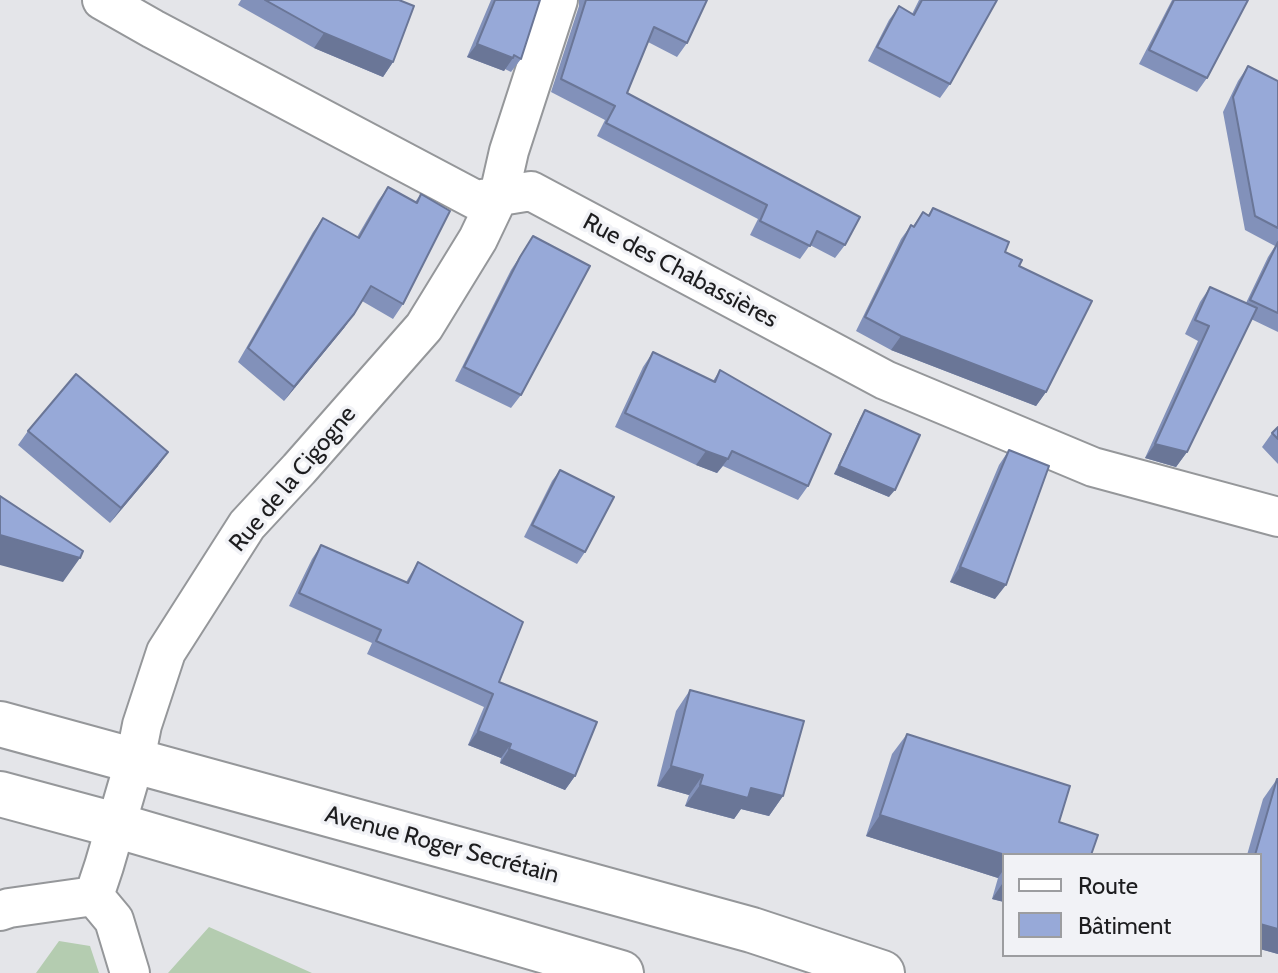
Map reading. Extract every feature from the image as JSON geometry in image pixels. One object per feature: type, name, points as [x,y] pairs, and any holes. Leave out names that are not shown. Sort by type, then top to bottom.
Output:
[{"type":"main road","name":"Avenue Roger Secrétain","points":[[0,724],[752,930],[882,973]]},
{"type":"main road","points":[[0,794],[621,973]]},
{"type":"street","name":"Rue des Chabassières","points":[[102,0],[476,200],[531,191],[885,380],[1093,467],[1278,517]]},
{"type":"street","name":"Rue de la Cigogne","points":[[94,896],[166,652],[247,525],[424,327],[482,231],[499,195],[509,151],[558,0]]},
{"type":"street","points":[[4,909],[94,896],[114,920],[130,973]]},
{"type":"green space","points":[[209,927],[243,942],[312,973],[168,973]]},
{"type":"green space","points":[[59,941],[90,946],[99,973],[36,973]]},
{"type":"building","points":[[265,0],[399,0],[414,6],[393,62],[324,33]]},
{"type":"building","points":[[495,0],[540,0],[521,59],[477,44]]},
{"type":"building","points":[[586,0],[707,0],[687,43],[654,27],[627,93],[860,217],[845,245],[817,231],[810,246],[760,221],[767,205],[606,123],[615,106],[561,79]]},
{"type":"building","points":[[922,0],[997,0],[950,84],[877,47],[899,6],[914,15]]},
{"type":"building","points":[[1174,0],[1248,0],[1207,78],[1149,50]]},
{"type":"building","points":[[1248,66],[1278,81],[1278,228],[1255,216],[1233,97]]},
{"type":"building","points":[[388,187],[417,203],[421,194],[450,211],[403,304],[371,286],[354,314],[294,387],[248,348],[323,218],[359,238]]},
{"type":"building","points":[[933,208],[1009,242],[1005,252],[1022,260],[1019,266],[1092,301],[1046,392],[901,336],[865,317],[911,225],[914,227],[923,212],[929,216]]},
{"type":"building","points":[[533,236],[590,266],[521,395],[464,367]]},
{"type":"building","points":[[1278,242],[1278,313],[1250,300]]},
{"type":"building","points":[[1210,287],[1257,308],[1187,452],[1155,444],[1209,326],[1195,320]]},
{"type":"building","points":[[653,352],[715,382],[720,370],[831,434],[808,486],[732,451],[728,459],[706,451],[625,413]]},
{"type":"building","points":[[76,374],[168,452],[121,508],[28,431]]},
{"type":"building","points":[[865,410],[920,435],[895,490],[839,466]]},
{"type":"building","points":[[1009,450],[1049,466],[1006,585],[960,567]]},
{"type":"building","points":[[560,470],[614,497],[585,552],[532,525]]},
{"type":"building","points":[[0,496],[83,551],[80,558],[0,535]]},
{"type":"building","points":[[321,545],[408,583],[418,562],[523,622],[499,682],[597,722],[575,776],[509,749],[511,744],[478,731],[493,694],[376,641],[381,630],[299,593]]},
{"type":"building","points":[[690,690],[804,721],[783,796],[751,788],[748,798],[700,785],[703,775],[671,766]]},
{"type":"building","points":[[907,734],[1070,786],[1059,822],[1098,835],[1092,853],[1002,854],[880,815]]},
{"type":"building","points":[[1278,779],[1278,929],[1262,925],[1262,853],[1256,853]]}]
